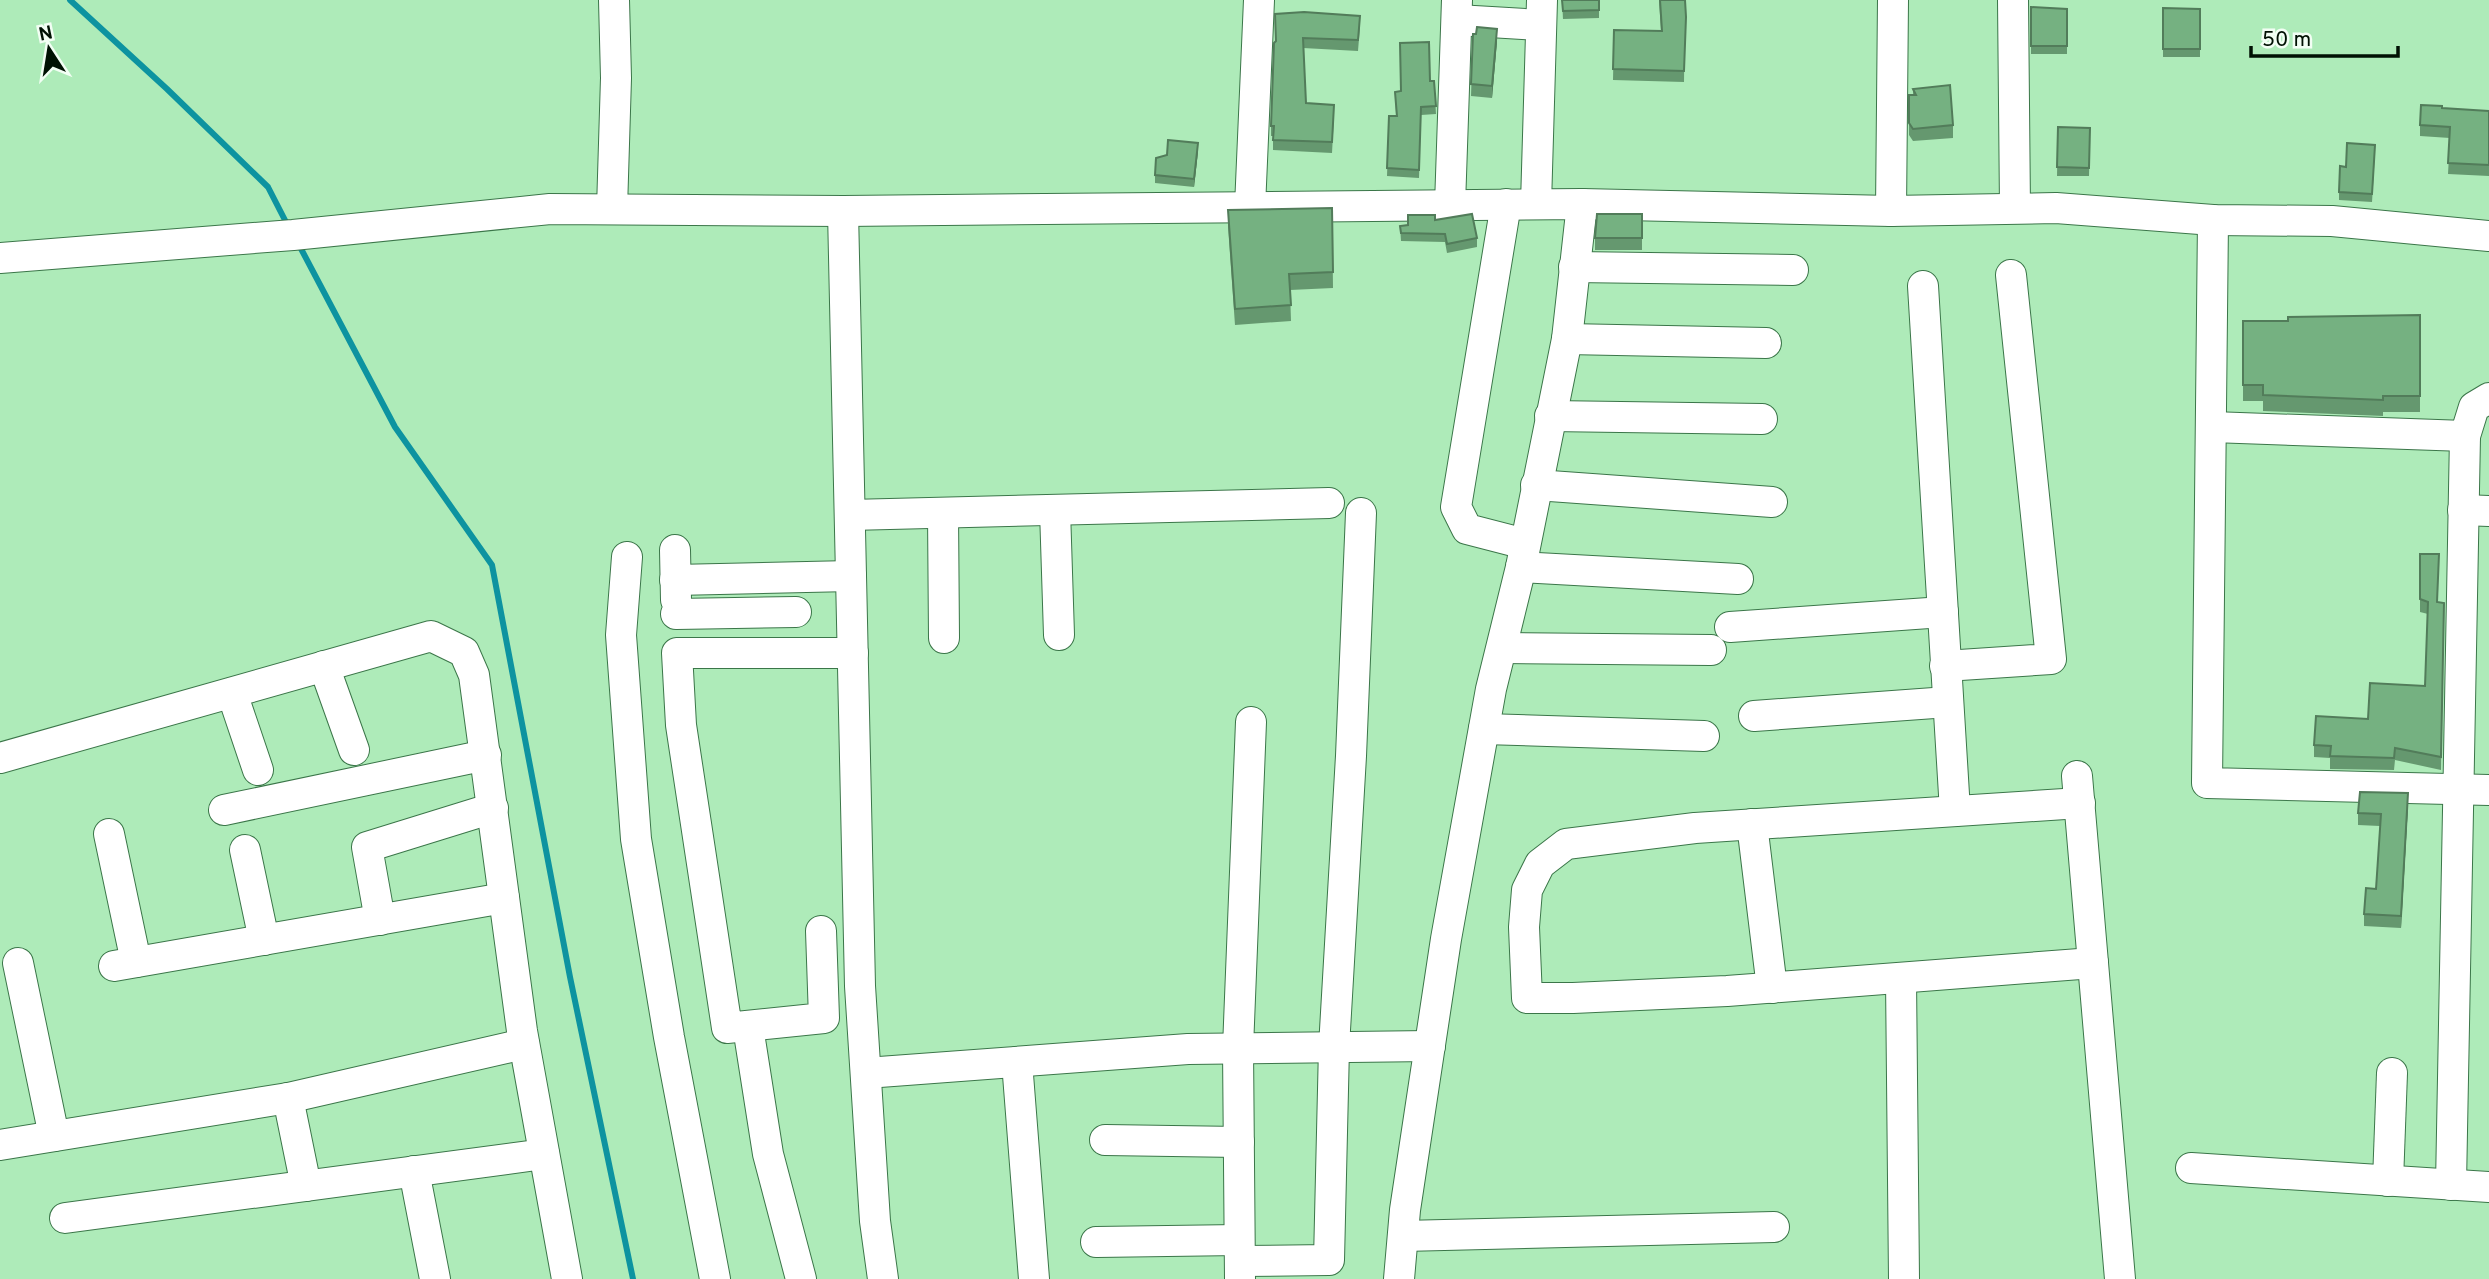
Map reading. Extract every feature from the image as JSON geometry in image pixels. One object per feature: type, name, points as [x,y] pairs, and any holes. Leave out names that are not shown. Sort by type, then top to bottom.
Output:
[{"type":"street","points":[[612,209],[616,78],[614,0]]},
{"type":"street","points":[[1250,207],[1259,0]]},
{"type":"street","points":[[1891,211],[1893,0]]},
{"type":"street","points":[[2013,0],[2015,208]]},
{"type":"street","points":[[1450,205],[1457,10],[1542,12],[1521,204],[1456,506],[1467,528],[1523,556],[1738,579]]},
{"type":"street","points":[[0,258],[293,235],[550,209],[843,211],[1521,204],[1891,211],[2056,208],[2213,219],[2332,222],[2489,236]]},
{"type":"street","points":[[1399,1279],[1446,939],[1491,689],[1523,556],[1567,339],[1582,204]]},
{"type":"street","points":[[843,211],[860,986],[875,1221],[883,1279]]},
{"type":"street","points":[[2213,219],[2207,783],[2489,790]]},
{"type":"street","points":[[1574,267],[1793,270]]},
{"type":"street","points":[[1945,666],[2051,659],[2011,275]]},
{"type":"street","points":[[1923,286],[1955,811]]},
{"type":"street","points":[[1567,339],[1766,343]]},
{"type":"street","points":[[2451,1185],[2458,789],[2476,510],[2465,436],[2474,407],[2489,398]]},
{"type":"street","points":[[1550,416],[1762,419]]},
{"type":"street","points":[[2212,427],[2465,436]]},
{"type":"street","points":[[1536,485],[1772,502]]},
{"type":"street","points":[[850,515],[1329,503]]},
{"type":"street","points":[[1055,510],[1059,635]]},
{"type":"street","points":[[943,513],[944,638]]},
{"type":"street","points":[[1096,1242],[1240,1260],[1329,1261],[1334,1047],[1351,756],[1361,513]]},
{"type":"street","points":[[675,550],[681,724],[727,1028],[824,1018],[821,931]]},
{"type":"street","points":[[627,557],[621,635],[636,839],[669,1037],[715,1279]]},
{"type":"street","points":[[675,580],[851,576]]},
{"type":"street","points":[[676,614],[796,612]]},
{"type":"street","points":[[1730,627],[1943,612]]},
{"type":"street","points":[[0,758],[431,636],[464,652],[474,675],[524,1044],[567,1279]]},
{"type":"street","points":[[1502,648],[1710,650]]},
{"type":"street","points":[[677,653],[853,653]]},
{"type":"street","points":[[324,666],[354,750]]},
{"type":"street","points":[[232,693],[258,770]]},
{"type":"street","points":[[1754,716],[1948,702]]},
{"type":"street","points":[[1240,1260],[1238,1048],[1251,722]]},
{"type":"street","points":[[1484,729],[1704,736]]},
{"type":"street","points":[[224,810],[486,755]]},
{"type":"street","points":[[2093,963],[1772,988],[1527,998],[1524,927],[1527,890],[1540,864],[1566,844],[1654,832],[1955,811],[2078,790],[2093,963],[2120,1279]]},
{"type":"street","points":[[380,920],[367,847],[493,808]]},
{"type":"street","points":[[1752,824],[1772,988]]},
{"type":"street","points":[[109,834],[125,964],[504,898]]},
{"type":"street","points":[[245,850],[264,940]]},
{"type":"street","points":[[18,963],[54,1136]]},
{"type":"street","points":[[1900,978],[1904,1279]]},
{"type":"street","points":[[748,1027],[768,1154],[801,1279]]},
{"type":"street","points":[[0,1145],[288,1098],[524,1044]]},
{"type":"street","points":[[866,1073],[1188,1049],[1430,1046]]},
{"type":"street","points":[[1017,1062],[1034,1279]]},
{"type":"street","points":[[2388,1181],[2392,1073]]},
{"type":"street","points":[[288,1098],[306,1186]]},
{"type":"street","points":[[1105,1140],[1239,1142]]},
{"type":"street","points":[[65,1218],[544,1154]]},
{"type":"street","points":[[2191,1168],[2489,1188]]},
{"type":"street","points":[[414,1171],[435,1279]]},
{"type":"street","points":[[1403,1236],[1774,1227]]},
{"type":"building","points":[[1562,0],[1599,0],[1599,10],[1563,11]]},
{"type":"building","points":[[1660,0],[1685,0],[1684,71],[1613,69],[1614,30],[1662,31]]},
{"type":"building","points":[[2031,7],[2067,9],[2067,46],[2031,46]]},
{"type":"building","points":[[2163,8],[2200,9],[2200,49],[2163,49]]},
{"type":"building","points":[[1304,12],[1360,16],[1358,40],[1303,38],[1306,103],[1334,105],[1332,142],[1273,140],[1274,126],[1271,126],[1275,14]]},
{"type":"building","points":[[1477,27],[1497,29],[1492,86],[1471,84],[1473,34],[1476,34]]},
{"type":"building","points":[[1429,42],[1430,81],[1434,81],[1436,106],[1421,107],[1419,170],[1387,168],[1389,116],[1397,116],[1395,92],[1401,91],[1400,43]]},
{"type":"building","points":[[1950,85],[1953,125],[1913,129],[1909,123],[1909,95],[1916,95],[1913,89]]},
{"type":"building","points":[[2421,105],[2489,111],[2489,165],[2448,163],[2450,127],[2420,125]]},
{"type":"building","points":[[2058,127],[2090,128],[2089,168],[2057,167]]},
{"type":"building","points":[[1168,140],[1198,143],[1194,179],[1155,175],[1156,158],[1167,155]]},
{"type":"building","points":[[2347,143],[2375,145],[2372,194],[2339,192],[2340,166],[2346,167]]},
{"type":"building","points":[[1332,208],[1333,272],[1289,274],[1291,305],[1235,309],[1228,210]]},
{"type":"building","points":[[1472,214],[1477,238],[1447,244],[1445,234],[1401,233],[1400,226],[1408,225],[1408,215],[1435,215],[1435,220]]},
{"type":"building","points":[[1597,214],[1642,214],[1642,238],[1595,238]]},
{"type":"building","points":[[2420,315],[2420,396],[2383,396],[2383,400],[2263,395],[2263,385],[2243,385],[2243,321],[2288,321],[2288,317]]},
{"type":"building","points":[[2420,554],[2439,554],[2437,602],[2444,603],[2441,757],[2395,748],[2394,758],[2330,756],[2331,746],[2314,745],[2316,716],[2368,719],[2370,683],[2425,686],[2428,602],[2420,599]]},
{"type":"building","points":[[2360,792],[2408,793],[2401,916],[2364,914],[2366,888],[2376,889],[2381,814],[2358,813]]},
{"type":"waterway","points":[[70,0],[268,187],[289,228]]},
{"type":"waterway","points":[[298,243],[395,427],[492,565],[570,977],[633,1279]]}]
